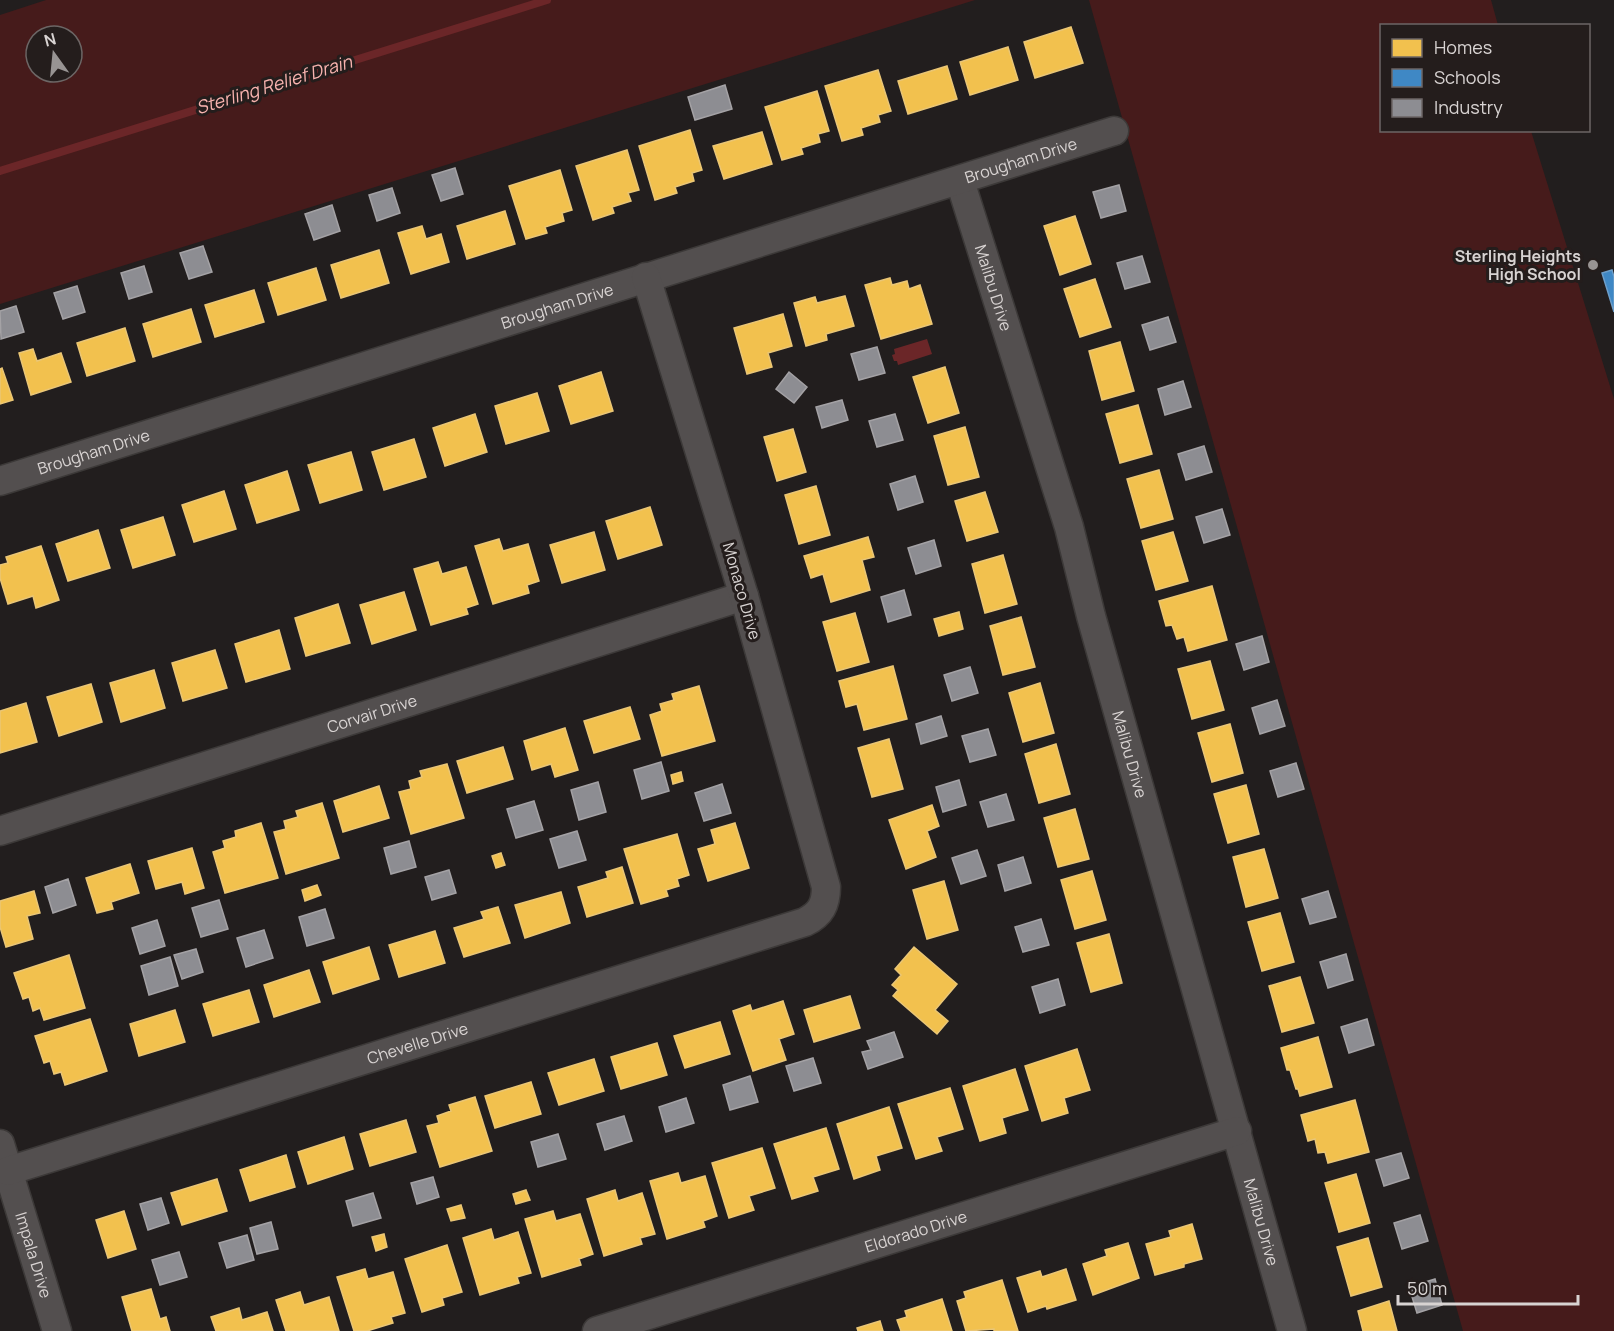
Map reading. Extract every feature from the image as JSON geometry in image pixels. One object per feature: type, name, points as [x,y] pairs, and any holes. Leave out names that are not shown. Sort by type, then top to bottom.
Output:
[{"type":"street","name":"Brougham Drive","points":[[0,481],[1114,131]]},
{"type":"street","name":"Malibu Drive","points":[[960,181],[1069,527],[1094,627],[1292,1331]]},
{"type":"street","name":"Monaco Drive","points":[[646,277],[744,597],[826,887],[823,907]]},
{"type":"street","name":"Corvair Drive","points":[[0,831],[744,597]]},
{"type":"street","name":"Chevelle Drive","points":[[4,1158],[805,922],[815,917],[823,907]]},
{"type":"street","name":"Eldorado Drive","points":[[597,1331],[1237,1131]]},
{"type":"street","name":"Impala Drive","points":[[4,1158],[57,1331]]},
{"type":"shaded area","points":[[46,0],[975,0],[0,304],[0,15]]},
{"type":"shaded area","points":[[1089,0],[1491,0],[1498,24],[1380,24],[1380,132],[1531,132],[1614,399],[1614,1331],[1463,1331]]},
{"type":"shaded area","points":[[927,339],[932,354],[898,365],[897,361],[894,361],[892,355],[895,354],[894,349]]},
{"type":"building: Homes","points":[[1071,27],[1083,63],[1035,78],[1024,42]]},
{"type":"building: Homes","points":[[1008,47],[1018,80],[970,95],[960,62]]},
{"type":"building: Homes","points":[[947,66],[957,99],[908,114],[898,81]]},
{"type":"building: Homes","points":[[878,70],[891,111],[878,115],[880,122],[861,128],[863,135],[842,141],[825,86]]},
{"type":"building: Homes","points":[[817,91],[829,131],[818,134],[820,142],[801,148],[803,154],[782,160],[765,107]]},
{"type":"building: Homes","points":[[690,130],[702,170],[692,173],[694,181],[675,187],[677,193],[655,200],[639,146]]},
{"type":"building: Homes","points":[[762,132],[772,164],[724,179],[713,146]]},
{"type":"building: Homes","points":[[627,150],[639,190],[628,193],[631,201],[612,207],[614,213],[593,220],[576,166]]},
{"type":"building: Homes","points":[[560,170],[572,210],[562,213],[564,221],[545,227],[547,233],[526,239],[509,186]]},
{"type":"building: Homes","points":[[505,211],[515,244],[467,259],[457,226]]},
{"type":"building: Homes","points":[[1075,216],[1091,264],[1060,275],[1044,226]]},
{"type":"building: Homes","points":[[422,226],[426,239],[441,234],[449,262],[411,274],[398,233]]},
{"type":"building: Homes","points":[[379,250],[389,283],[341,298],[331,265]]},
{"type":"building: Homes","points":[[316,268],[326,300],[278,315],[268,283]]},
{"type":"building: Homes","points":[[890,278],[892,285],[907,281],[909,289],[920,285],[932,324],[881,339],[865,285]]},
{"type":"building: Homes","points":[[1095,279],[1111,327],[1080,337],[1064,289]]},
{"type":"building: Homes","points":[[254,290],[264,322],[215,337],[205,305]]},
{"type":"building: Homes","points":[[845,296],[854,326],[826,334],[827,340],[806,346],[794,303],[815,297],[817,303]]},
{"type":"building: Homes","points":[[191,309],[201,342],[153,357],[143,324]]},
{"type":"building: Homes","points":[[783,314],[792,346],[768,353],[772,367],[747,374],[734,328]]},
{"type":"building: Homes","points":[[125,328],[135,361],[87,376],[77,343]]},
{"type":"building: Homes","points":[[1120,342],[1134,391],[1102,400],[1089,351]]},
{"type":"building: Homes","points":[[33,349],[37,361],[61,353],[71,382],[31,395],[19,353]]},
{"type":"building: Homes","points":[[945,367],[959,413],[928,423],[913,377]]},
{"type":"building: Homes","points":[[2,368],[13,400],[0,404],[0,369]]},
{"type":"building: Homes","points":[[601,372],[613,411],[571,424],[559,386]]},
{"type":"building: Homes","points":[[537,393],[549,431],[506,444],[495,406]]},
{"type":"building: Homes","points":[[1138,405],[1152,454],[1120,463],[1106,414]]},
{"type":"building: Homes","points":[[475,414],[487,452],[445,466],[433,428]]},
{"type":"building: Homes","points":[[965,427],[979,477],[948,485],[934,436]]},
{"type":"building: Homes","points":[[793,429],[806,472],[777,481],[764,437]]},
{"type":"building: Homes","points":[[414,439],[426,477],[384,490],[372,452]]},
{"type":"building: Homes","points":[[351,452],[362,490],[320,503],[308,465]]},
{"type":"building: Homes","points":[[1159,470],[1173,519],[1141,528],[1127,479]]},
{"type":"building: Homes","points":[[287,471],[299,510],[257,523],[245,485]]},
{"type":"building: Homes","points":[[816,486],[830,535],[799,544],[785,495]]},
{"type":"building: Homes","points":[[224,491],[236,529],[194,542],[182,505]]},
{"type":"building: Homes","points":[[985,492],[998,532],[967,541],[955,501]]},
{"type":"building: Homes","points":[[650,507],[662,545],[618,559],[606,521]]},
{"type":"building: Homes","points":[[163,517],[175,555],[133,568],[121,530]]},
{"type":"building: Homes","points":[[98,530],[110,568],[68,581],[56,544]]},
{"type":"building: Homes","points":[[594,532],[605,570],[562,583],[550,545]]},
{"type":"building: Homes","points":[[1173,532],[1188,581],[1156,590],[1142,541]]},
{"type":"building: Homes","points":[[868,537],[874,557],[862,560],[870,590],[831,602],[823,574],[811,578],[804,556]]},
{"type":"building: Homes","points":[[499,539],[503,551],[528,544],[539,581],[527,585],[529,593],[493,604],[475,546]]},
{"type":"building: Homes","points":[[41,546],[59,600],[36,608],[33,596],[8,604],[0,578],[0,565],[8,563],[6,557]]},
{"type":"building: Homes","points":[[1003,555],[1017,604],[985,613],[972,564]]},
{"type":"building: Homes","points":[[438,562],[442,574],[466,567],[478,604],[466,608],[468,614],[431,625],[414,569]]},
{"type":"building: Homes","points":[[1212,586],[1227,640],[1188,651],[1184,637],[1177,639],[1172,625],[1166,626],[1159,601]]},
{"type":"building: Homes","points":[[404,592],[416,630],[372,644],[360,605]]},
{"type":"building: Homes","points":[[338,604],[350,643],[306,656],[295,618]]},
{"type":"building: Homes","points":[[959,612],[963,629],[939,636],[934,619]]},
{"type":"building: Homes","points":[[855,613],[869,662],[837,671],[823,622]]},
{"type":"building: Homes","points":[[1021,617],[1035,667],[1003,675],[990,626]]},
{"type":"building: Homes","points":[[279,630],[290,669],[246,682],[235,644]]},
{"type":"building: Homes","points":[[215,650],[227,688],[183,701],[172,663]]},
{"type":"building: Homes","points":[[1210,661],[1224,710],[1192,719],[1178,669]]},
{"type":"building: Homes","points":[[893,666],[907,719],[864,730],[857,704],[846,707],[839,681]]},
{"type":"building: Homes","points":[[154,670],[165,708],[121,722],[110,683]]},
{"type":"building: Homes","points":[[1040,683],[1054,733],[1023,742],[1009,693]]},
{"type":"building: Homes","points":[[91,684],[102,722],[59,736],[47,697]]},
{"type":"building: Homes","points":[[699,686],[715,741],[662,756],[650,715],[662,711],[660,704],[674,700],[672,694]]},
{"type":"building: Homes","points":[[26,703],[37,742],[0,753],[0,711]]},
{"type":"building: Homes","points":[[630,707],[640,739],[594,753],[584,721]]},
{"type":"building: Homes","points":[[1230,724],[1243,773],[1212,782],[1198,733]]},
{"type":"building: Homes","points":[[565,728],[578,770],[555,777],[551,764],[532,770],[524,741]]},
{"type":"building: Homes","points":[[889,739],[903,789],[872,797],[858,748]]},
{"type":"building: Homes","points":[[1056,744],[1070,794],[1039,803],[1025,754]]},
{"type":"building: Homes","points":[[503,747],[513,779],[467,793],[457,761]]},
{"type":"building: Homes","points":[[447,764],[464,818],[411,834],[399,792],[411,789],[409,781],[422,777],[420,771]]},
{"type":"building: Homes","points":[[681,772],[683,781],[673,784],[671,775]]},
{"type":"building: Homes","points":[[1246,785],[1259,834],[1228,843],[1214,794]]},
{"type":"building: Homes","points":[[379,786],[389,818],[343,832],[334,801]]},
{"type":"building: Homes","points":[[322,803],[339,858],[286,874],[274,832],[286,829],[284,821],[298,817],[296,811]]},
{"type":"building: Homes","points":[[932,805],[939,826],[927,831],[936,857],[906,869],[889,820]]},
{"type":"building: Homes","points":[[1075,809],[1089,859],[1058,867],[1044,818]]},
{"type":"building: Homes","points":[[261,823],[278,878],[225,893],[213,852],[225,848],[223,841],[236,837],[235,831]]},
{"type":"building: Homes","points":[[735,823],[749,868],[708,881],[698,849],[715,844],[711,830]]},
{"type":"building: Homes","points":[[677,834],[689,875],[677,879],[679,886],[666,890],[668,896],[641,904],[624,849]]},
{"type":"building: Homes","points":[[192,848],[204,888],[185,894],[182,882],[156,889],[148,861]]},
{"type":"building: Homes","points":[[1264,849],[1278,898],[1246,907],[1233,857]]},
{"type":"building: Homes","points":[[501,853],[505,865],[496,868],[492,856]]},
{"type":"building: Homes","points":[[130,864],[139,893],[111,902],[113,909],[97,913],[86,878]]},
{"type":"building: Homes","points":[[622,867],[633,903],[587,917],[578,887],[608,878],[606,872]]},
{"type":"building: Homes","points":[[1092,871],[1106,920],[1075,929],[1061,880]]},
{"type":"building: Homes","points":[[944,881],[958,930],[927,939],[913,890]]},
{"type":"building: Homes","points":[[317,885],[321,895],[305,901],[302,890]]},
{"type":"building: Homes","points":[[34,891],[40,913],[27,916],[33,939],[6,947],[0,927],[0,901]]},
{"type":"building: Homes","points":[[561,892],[570,923],[525,938],[515,905]]},
{"type":"building: Homes","points":[[498,907],[510,943],[464,957],[454,928],[484,919],[481,912]]},
{"type":"building: Homes","points":[[1280,913],[1294,962],[1262,971],[1248,922]]},
{"type":"building: Homes","points":[[435,931],[445,963],[399,977],[389,945]]},
{"type":"building: Homes","points":[[1109,934],[1122,983],[1091,992],[1077,943]]},
{"type":"building: Homes","points":[[369,947],[379,979],[333,994],[323,962]]},
{"type":"building: Homes","points":[[914,947],[957,984],[935,1010],[948,1021],[937,1034],[893,996],[898,990],[892,985],[901,975],[895,969]]},
{"type":"building: Homes","points":[[69,955],[85,1008],[44,1020],[40,1008],[33,1011],[29,997],[23,999],[14,973]]},
{"type":"building: Homes","points":[[309,970],[320,1002],[274,1017],[264,985]]},
{"type":"building: Homes","points":[[1300,977],[1314,1023],[1282,1032],[1269,986]]},
{"type":"building: Homes","points":[[249,990],[259,1022],[213,1036],[203,1004]]},
{"type":"building: Homes","points":[[850,996],[860,1028],[814,1042],[804,1010]]},
{"type":"building: Homes","points":[[783,1001],[794,1034],[779,1039],[786,1060],[753,1071],[733,1011],[750,1005],[752,1011]]},
{"type":"building: Homes","points":[[175,1010],[185,1042],[139,1056],[130,1024]]},
{"type":"building: Homes","points":[[90,1019],[107,1071],[65,1085],[61,1072],[54,1074],[50,1061],[44,1063],[35,1036]]},
{"type":"building: Homes","points":[[720,1022],[730,1054],[685,1068],[674,1036]]},
{"type":"building: Homes","points":[[1318,1037],[1332,1087],[1300,1096],[1290,1070],[1287,1070],[1281,1048]]},
{"type":"building: Homes","points":[[657,1043],[667,1075],[621,1089],[611,1057]]},
{"type":"building: Homes","points":[[1077,1049],[1090,1090],[1064,1098],[1068,1113],[1042,1121],[1025,1066]]},
{"type":"building: Homes","points":[[594,1059],[604,1091],[559,1105],[548,1073]]},
{"type":"building: Homes","points":[[1015,1069],[1028,1110],[1002,1118],[1006,1133],[980,1141],[963,1086]]},
{"type":"building: Homes","points":[[531,1082],[541,1114],[495,1128],[485,1096]]},
{"type":"building: Homes","points":[[950,1088],[963,1129],[937,1137],[942,1151],[916,1159],[898,1104]]},
{"type":"building: Homes","points":[[475,1097],[492,1151],[440,1167],[427,1126],[439,1123],[437,1116],[451,1111],[449,1105]]},
{"type":"building: Homes","points":[[1355,1100],[1369,1152],[1328,1163],[1325,1152],[1318,1153],[1315,1139],[1308,1141],[1301,1115]]},
{"type":"building: Homes","points":[[889,1107],[902,1148],[876,1156],[880,1170],[854,1179],[837,1124]]},
{"type":"building: Homes","points":[[406,1120],[416,1152],[370,1166],[360,1134]]},
{"type":"building: Homes","points":[[826,1128],[839,1169],[813,1177],[818,1191],[792,1199],[774,1144]]},
{"type":"building: Homes","points":[[344,1137],[353,1169],[308,1184],[298,1152]]},
{"type":"building: Homes","points":[[762,1148],[775,1188],[749,1196],[754,1210],[729,1218],[712,1163]]},
{"type":"building: Homes","points":[[286,1155],[295,1187],[250,1201],[240,1170]]},
{"type":"building: Homes","points":[[678,1173],[681,1183],[705,1176],[717,1216],[703,1221],[705,1227],[667,1239],[650,1181]]},
{"type":"building: Homes","points":[[1356,1174],[1370,1223],[1339,1232],[1325,1183]]},
{"type":"building: Homes","points":[[217,1179],[227,1211],[182,1225],[171,1193]]},
{"type":"building: Homes","points":[[526,1190],[530,1200],[516,1204],[513,1194]]},
{"type":"building: Homes","points":[[615,1190],[618,1201],[642,1193],[655,1234],[640,1238],[642,1244],[604,1256],[587,1199]]},
{"type":"building: Homes","points":[[461,1205],[465,1218],[451,1221],[447,1209]]},
{"type":"building: Homes","points":[[124,1211],[136,1249],[108,1258],[96,1220]]},
{"type":"building: Homes","points":[[553,1211],[556,1221],[580,1214],[593,1254],[579,1259],[581,1265],[542,1277],[525,1219]]},
{"type":"building: Homes","points":[[1192,1224],[1202,1259],[1155,1275],[1146,1244],[1171,1237],[1169,1231]]},
{"type":"building: Homes","points":[[491,1229],[494,1240],[518,1232],[531,1273],[517,1277],[519,1283],[480,1295],[463,1238]]},
{"type":"building: Homes","points":[[384,1234],[387,1247],[376,1251],[372,1237]]},
{"type":"building: Homes","points":[[1368,1238],[1382,1287],[1351,1296],[1337,1247]]},
{"type":"building: Homes","points":[[1128,1243],[1139,1278],[1093,1295],[1083,1264],[1107,1256],[1105,1250]]},
{"type":"building: Homes","points":[[447,1245],[462,1292],[442,1298],[444,1305],[422,1312],[405,1259]]},
{"type":"building: Homes","points":[[365,1269],[368,1279],[393,1272],[405,1313],[391,1317],[393,1323],[367,1331],[354,1331],[337,1277]]},
{"type":"building: Homes","points":[[1066,1269],[1076,1300],[1028,1312],[1017,1278],[1040,1271],[1042,1277]]},
{"type":"building: Homes","points":[[1002,1280],[1018,1331],[994,1331],[994,1329],[966,1331],[957,1301],[966,1298],[964,1292]]},
{"type":"building: Homes","points":[[151,1289],[160,1319],[166,1317],[170,1331],[132,1331],[122,1297]]},
{"type":"building: Homes","points":[[300,1292],[304,1305],[329,1297],[339,1331],[286,1331],[276,1300]]},
{"type":"building: Homes","points":[[942,1299],[952,1331],[901,1331],[897,1320],[907,1317],[905,1311]]},
{"type":"building: Homes","points":[[1389,1301],[1397,1331],[1363,1331],[1358,1311]]},
{"type":"building: Homes","points":[[239,1308],[242,1320],[267,1312],[273,1331],[216,1331],[211,1317]]},
{"type":"building: Homes","points":[[880,1321],[883,1331],[858,1331],[857,1328]]},
{"type":"building: Schools","points":[[1612,270],[1614,277],[1614,312],[1602,273]]},
{"type":"building: Industry","points":[[725,85],[732,109],[695,120],[688,97]]},
{"type":"building: Industry","points":[[455,168],[463,194],[441,201],[432,175]]},
{"type":"building: Industry","points":[[1119,185],[1126,211],[1101,218],[1093,192]]},
{"type":"building: Industry","points":[[392,188],[400,213],[377,221],[369,195]]},
{"type":"building: Industry","points":[[332,205],[340,231],[314,240],[305,214]]},
{"type":"building: Industry","points":[[203,246],[212,272],[189,279],[180,253]]},
{"type":"building: Industry","points":[[1142,256],[1150,282],[1125,289],[1117,263]]},
{"type":"building: Industry","points":[[144,266],[152,292],[129,299],[121,273]]},
{"type":"building: Industry","points":[[77,286],[85,312],[63,319],[54,293]]},
{"type":"building: Industry","points":[[16,306],[24,332],[1,339],[0,311]]},
{"type":"building: Industry","points":[[1168,317],[1176,342],[1150,350],[1142,325]]},
{"type":"building: Industry","points":[[877,347],[885,373],[859,380],[851,354]]},
{"type":"building: Industry","points":[[789,372],[807,387],[794,403],[776,389]]},
{"type":"building: Industry","points":[[1183,381],[1191,407],[1165,415],[1158,389]]},
{"type":"building: Industry","points":[[842,400],[848,420],[822,428],[816,407]]},
{"type":"building: Industry","points":[[895,414],[903,440],[877,447],[869,421]]},
{"type":"building: Industry","points":[[1204,446],[1212,472],[1186,480],[1178,454]]},
{"type":"building: Industry","points":[[915,476],[923,502],[898,510],[890,484]]},
{"type":"building: Industry","points":[[1222,509],[1230,535],[1204,543],[1196,517]]},
{"type":"building: Industry","points":[[934,540],[941,566],[916,574],[908,548]]},
{"type":"building: Industry","points":[[904,590],[911,615],[888,622],[881,597]]},
{"type":"building: Industry","points":[[1262,636],[1269,662],[1244,670],[1236,644]]},
{"type":"building: Industry","points":[[970,667],[978,693],[952,701],[944,675]]},
{"type":"building: Industry","points":[[1277,700],[1285,726],[1260,734],[1252,708]]},
{"type":"building: Industry","points":[[941,716],[947,736],[921,744],[916,724]]},
{"type":"building: Industry","points":[[988,729],[996,755],[970,762],[962,736]]},
{"type":"building: Industry","points":[[661,762],[669,791],[642,799],[634,770]]},
{"type":"building: Industry","points":[[1296,763],[1304,789],[1278,797],[1270,771]]},
{"type":"building: Industry","points":[[959,780],[966,805],[943,812],[936,787]]},
{"type":"building: Industry","points":[[598,782],[606,812],[579,820],[571,790]]},
{"type":"building: Industry","points":[[722,784],[731,813],[704,821],[695,793]]},
{"type":"building: Industry","points":[[1006,794],[1014,820],[988,827],[980,802]]},
{"type":"building: Industry","points":[[534,801],[543,830],[516,838],[507,809]]},
{"type":"building: Industry","points":[[577,831],[586,860],[559,868],[550,839]]},
{"type":"building: Industry","points":[[409,841],[416,867],[391,874],[384,848]]},
{"type":"building: Industry","points":[[977,850],[986,876],[961,884],[952,858]]},
{"type":"building: Industry","points":[[1023,857],[1031,883],[1005,891],[998,865]]},
{"type":"building: Industry","points":[[449,870],[456,893],[432,900],[425,877]]},
{"type":"building: Industry","points":[[68,879],[76,905],[53,913],[45,887]]},
{"type":"building: Industry","points":[[1328,891],[1336,917],[1310,924],[1302,899]]},
{"type":"building: Industry","points":[[219,900],[228,929],[201,937],[192,908]]},
{"type":"building: Industry","points":[[325,909],[334,938],[307,946],[299,917]]},
{"type":"building: Industry","points":[[1041,919],[1049,945],[1023,952],[1015,927]]},
{"type":"building: Industry","points":[[157,920],[165,946],[140,954],[132,928]]},
{"type":"building: Industry","points":[[264,930],[273,958],[246,967],[237,938]]},
{"type":"building: Industry","points":[[196,949],[203,972],[182,979],[174,955]]},
{"type":"building: Industry","points":[[1346,954],[1353,980],[1328,988],[1320,962]]},
{"type":"building: Industry","points":[[170,957],[178,986],[149,995],[141,966]]},
{"type":"building: Industry","points":[[1058,979],[1065,1005],[1040,1013],[1032,987]]},
{"type":"building: Industry","points":[[1367,1019],[1374,1045],[1349,1053],[1341,1027]]},
{"type":"building: Industry","points":[[894,1032],[903,1057],[868,1069],[862,1052],[871,1050],[867,1041]]},
{"type":"building: Industry","points":[[813,1058],[821,1083],[794,1091],[786,1066]]},
{"type":"building: Industry","points":[[750,1076],[758,1102],[730,1110],[723,1085]]},
{"type":"building: Industry","points":[[686,1098],[694,1123],[666,1132],[659,1107]]},
{"type":"building: Industry","points":[[624,1116],[632,1141],[605,1150],[597,1124]]},
{"type":"building: Industry","points":[[558,1134],[566,1159],[538,1167],[531,1142]]},
{"type":"building: Industry","points":[[1401,1153],[1409,1178],[1384,1186],[1376,1160]]},
{"type":"building: Industry","points":[[433,1177],[439,1197],[417,1204],[411,1183]]},
{"type":"building: Industry","points":[[373,1193],[381,1218],[353,1226],[346,1201]]},
{"type":"building: Industry","points":[[161,1198],[169,1223],[148,1230],[140,1204]]},
{"type":"building: Industry","points":[[1420,1215],[1428,1241],[1402,1249],[1394,1223]]},
{"type":"building: Industry","points":[[271,1222],[278,1249],[257,1254],[250,1228]]},
{"type":"building: Industry","points":[[247,1235],[254,1260],[227,1268],[219,1243]]},
{"type":"building: Industry","points":[[179,1252],[187,1277],[160,1285],[152,1260]]},
{"type":"building: Industry","points":[[1435,1279],[1442,1305],[1417,1313],[1409,1287]]},
{"type":"waterway","name":"Sterling Relief Drain","points":[[0,171],[547,0]]},
{"type":"place","name":"Sterling Heights High School","points":[[1593,265]]}]
